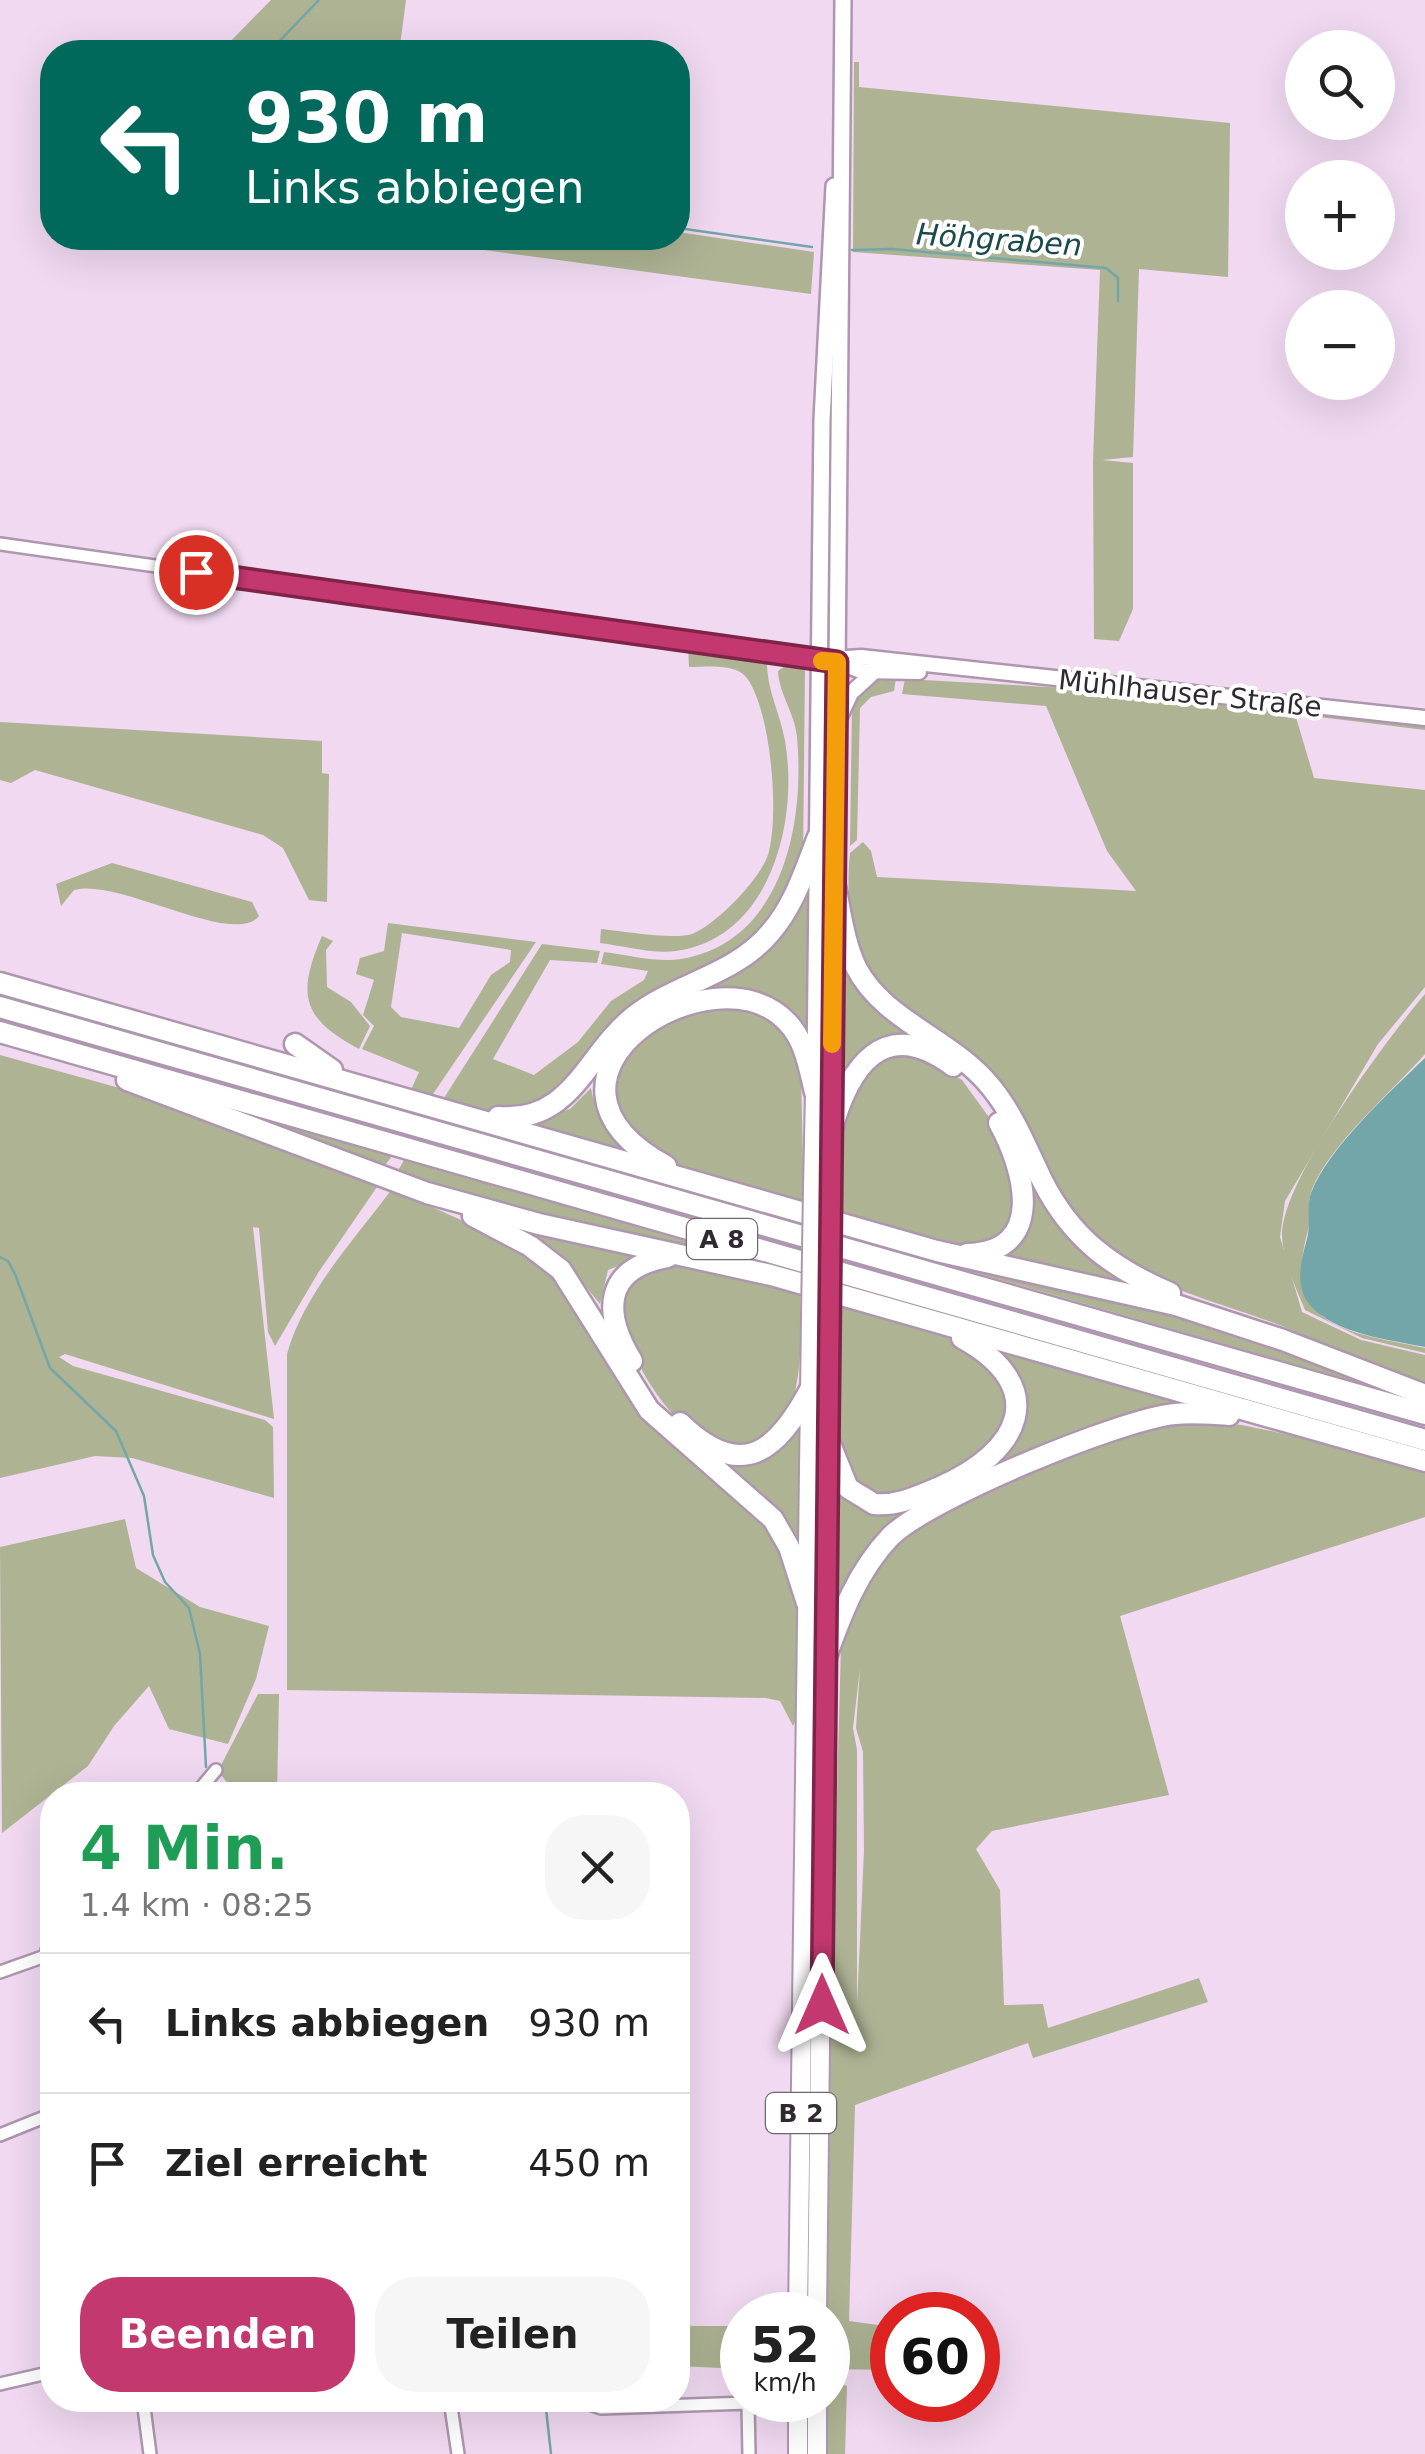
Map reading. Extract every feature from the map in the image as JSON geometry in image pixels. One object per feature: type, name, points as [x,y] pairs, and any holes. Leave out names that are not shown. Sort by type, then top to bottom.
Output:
[{"type":"highway","points":[[455,1112],[521,1117],[564,1099],[635,1016],[722,970],[762,942],[792,900],[818,837]]},
{"type":"highway","points":[[835,886],[850,951],[866,982],[888,1005],[956,1052],[988,1083],[1056,1205],[1086,1245],[1126,1273],[1231,1322],[1425,1395]]},
{"type":"highway","points":[[0,982],[937,1250],[1112,1288],[1231,1322]]},
{"type":"highway","points":[[698,1183],[631,1144],[609,1116],[604,1096],[608,1074],[618,1052],[638,1031],[669,1010],[694,1002],[723,998],[761,1005],[779,1013],[798,1037],[814,1092]]},
{"type":"highway","name":"A 8","points":[[0,1007],[1425,1414]]},
{"type":"highway","points":[[9,1034],[426,1193],[512,1235],[560,1270],[648,1410],[773,1519],[789,1547],[808,1603]]},
{"type":"highway","name":"A 8","points":[[9,1034],[1425,1440]]},
{"type":"highway","points":[[295,1044],[355,1083]]},
{"type":"highway","points":[[831,1132],[844,1088],[857,1067],[890,1047],[931,1052],[973,1085],[1010,1144],[1023,1210],[1016,1232],[994,1250],[972,1254],[937,1250]]},
{"type":"highway","points":[[426,1193],[915,1316],[1425,1461]]},
{"type":"highway","points":[[688,1256],[658,1258],[635,1267],[621,1278],[613,1299],[624,1347],[659,1402],[711,1448],[743,1454],[760,1451],[786,1433],[810,1388]]},
{"type":"highway","points":[[826,1434],[848,1488],[866,1502],[883,1505],[916,1497],[960,1478],[1004,1444],[1016,1406],[1003,1369],[967,1341],[915,1316]]},
{"type":"highway","points":[[824,1665],[864,1568],[893,1534],[924,1511],[1136,1423],[1175,1414],[1268,1419]]},
{"type":"main road","points":[[822,1190],[831,1132],[843,0]]},
{"type":"main road","points":[[808,1603],[810,1388],[820,1320],[822,1190],[814,1092],[822,420],[842,80]]},
{"type":"main road","name":"B 2","points":[[816,2292],[826,1434],[820,1320]]},
{"type":"main road","name":"B 2","points":[[798,2292],[808,1603]]},
{"type":"main road","points":[[798,2422],[798,2454]]},
{"type":"main road","points":[[817,2422],[817,2454]]},
{"type":"street","points":[[0,544],[837,662]]},
{"type":"street","name":"Mühlhauser Straße","points":[[837,662],[861,657],[1425,718]]},
{"type":"street","name":"Mühlhauser Straße","points":[[837,662],[874,672],[954,670]]},
{"type":"street","points":[[837,724],[851,694],[874,672]]},
{"type":"street","points":[[206,1782],[216,1770]]},
{"type":"street","points":[[1,1969],[40,1961]]},
{"type":"street","points":[[0,2135],[40,2119]]},
{"type":"street","points":[[0,2384],[40,2375]]},
{"type":"street","points":[[690,2405],[748,2403],[749,2454]]},
{"type":"street","points":[[145,2412],[150,2454]]},
{"type":"street","points":[[452,2412],[458,2454]]},
{"type":"shaded area","points":[[271,0],[406,0],[401,40],[232,40]]},
{"type":"shaded area","points":[[854,62],[859,62],[859,87],[1230,123],[1228,277],[1139,269],[1133,457],[1102,460],[1133,463],[1133,609],[1119,641],[1094,639],[1093,461],[1100,270],[853,252]]},
{"type":"shaded area","points":[[690,234],[814,252],[811,294],[484,250],[690,250]]},
{"type":"shaded area","points":[[688,645],[758,653],[767,659],[788,772],[782,839],[756,900],[735,924],[709,941],[667,952],[600,943],[601,929],[673,936],[702,929],[749,886],[769,851],[773,812],[771,762],[755,694],[747,678],[736,670],[689,667]]},
{"type":"shaded area","points":[[792,661],[805,667],[803,858],[797,878],[760,936],[532,1111],[495,1113],[444,1098],[542,944],[600,951],[597,963],[550,960],[493,1059],[534,1075],[578,1042],[611,1001],[644,980],[648,971],[601,964],[604,952],[681,959],[716,948],[743,929],[765,904],[791,841],[797,806],[797,737],[778,671]]},
{"type":"shaded area","points":[[896,678],[894,691],[871,697],[860,708],[857,840],[850,846],[852,704],[871,682]]},
{"type":"shaded area","points":[[905,679],[1065,688],[1285,712],[1285,705],[1425,723],[1425,730],[1295,714],[1314,778],[1425,790],[1425,987],[1378,1044],[1285,1201],[1280,1237],[1302,1312],[1361,1340],[1425,1355],[1425,1391],[1294,1331],[1155,1279],[1113,1254],[1065,1202],[1019,1119],[897,1007],[875,979],[858,945],[850,904],[850,853],[863,842],[871,851],[877,877],[1136,891],[1107,851],[1046,706],[902,694]]},
{"type":"shaded area","points":[[0,722],[322,741],[322,773],[329,774],[327,902],[309,900],[283,848],[263,835],[35,770],[11,783],[0,780]]},
{"type":"shaded area","points":[[112,863],[252,902],[259,916],[246,924],[226,924],[93,889],[74,890],[61,906],[56,884]]},
{"type":"shaded area","points":[[810,881],[810,1053],[782,1008],[673,1001],[724,975]]},
{"type":"shaded area","points":[[388,923],[536,942],[431,1097],[411,1090],[419,1072],[362,1049],[374,1026],[363,1015],[374,980],[356,974],[360,958],[384,951]],"holes":[[[402,933],[511,950],[510,962],[491,975],[459,1028],[401,1017],[391,1007]]]},
{"type":"shaded area","points":[[322,936],[333,941],[326,950],[327,987],[351,1002],[370,1026],[359,1049],[325,1026],[309,1003],[309,974]]},
{"type":"shaded area","points":[[842,946],[927,1040],[888,1041],[868,1048],[841,1076]]},
{"type":"shaded area","points":[[0,990],[425,1111],[420,1119],[0,998]]},
{"type":"shaded area","points":[[1425,994],[1425,1054],[1347,1136],[1321,1172],[1310,1195],[1302,1266],[1304,1290],[1314,1308],[1328,1321],[1371,1337],[1425,1348],[1425,1353],[1362,1338],[1305,1310],[1287,1265],[1282,1236],[1286,1212],[1317,1147],[1386,1043]]},
{"type":"shaded area","points":[[751,1008],[789,1030],[801,1075],[804,1204],[679,1166],[654,1153],[616,1120],[611,1077],[622,1053],[689,1009]]},
{"type":"shaded area","points":[[911,1053],[962,1080],[991,1120],[1020,1197],[1010,1229],[975,1248],[838,1213],[843,1114],[877,1058]]},
{"type":"shaded area","points":[[0,1055],[134,1092],[379,1184],[318,1273],[275,1346],[268,1332],[259,1228],[253,1227],[274,1419],[65,1354],[59,1357],[73,1366],[265,1420],[273,1427],[274,1498],[132,1458],[95,1456],[0,1478]]},
{"type":"shaded area","points":[[1425,1058],[1425,1347],[1333,1323],[1305,1298],[1300,1273],[1311,1193],[1319,1176],[1361,1121]]},
{"type":"shaded area","points":[[591,1088],[604,1124],[631,1152],[630,1157],[520,1126],[570,1109]]},
{"type":"shaded area","points":[[246,1111],[396,1151],[382,1169]]},
{"type":"shaded area","points":[[404,1160],[803,1275],[589,1233],[395,1176]]},
{"type":"shaded area","points":[[392,1189],[501,1238],[562,1279],[624,1383],[772,1524],[802,1602],[799,1713],[793,1726],[780,1701],[766,1698],[287,1690],[287,1354],[318,1288]]},
{"type":"shaded area","points":[[1034,1189],[1073,1242],[1147,1290],[1002,1258],[1025,1237],[1033,1211]]},
{"type":"shaded area","points":[[504,1223],[643,1256],[608,1270],[600,1304],[561,1256]]},
{"type":"shaded area","points":[[838,1233],[1227,1327],[1420,1400]]},
{"type":"shaded area","points":[[666,1267],[683,1267],[800,1293],[800,1361],[785,1426],[741,1449],[697,1435],[661,1399],[631,1346],[625,1319],[627,1296],[640,1277]]},
{"type":"shaded area","points":[[837,1306],[946,1335],[967,1345],[997,1370],[1012,1415],[983,1458],[890,1499],[862,1495],[835,1449]]},
{"type":"shaded area","points":[[979,1340],[1218,1407],[961,1487],[1021,1414]]},
{"type":"shaded area","points":[[1213,1421],[1293,1436],[1425,1468],[1425,1517],[1120,1616],[1169,1795],[992,1831],[976,1849],[1000,1890],[1004,2005],[1043,2004],[1048,2028],[1199,1978],[1208,2002],[1033,2058],[1028,2043],[855,2105],[850,2292],[824,2292],[841,1645],[871,1574],[915,1524],[1091,1446],[1168,1423]],"holes":[[[860,1668],[856,1728],[863,1752],[864,1851],[857,2005],[857,1750],[853,1728]]]},
{"type":"shaded area","points":[[801,1425],[806,1565],[707,1454],[748,1456],[770,1451]]},
{"type":"shaded area","points":[[835,1476],[849,1495],[924,1503],[832,1624]]},
{"type":"shaded area","points":[[125,1519],[136,1568],[200,1607],[269,1626],[256,1679],[228,1744],[169,1729],[149,1686],[114,1726],[88,1766],[67,1782],[40,1782],[40,1803],[2,1833],[0,1547]]},
{"type":"shaded area","points":[[258,1694],[279,1694],[277,1782],[227,1782],[218,1771]]},
{"type":"shaded area","points":[[850,2321],[870,2324],[870,2370],[850,2369]]},
{"type":"shaded area","points":[[690,2326],[720,2326],[720,2368],[690,2367]]},
{"type":"shaded area","points":[[822,2422],[846,2422],[845,2454],[821,2454]]},
{"type":"waterway","name":"Höhgraben","points":[[281,40],[319,0]]},
{"type":"waterway","name":"Höhgraben","points":[[690,230],[812,247]]},
{"type":"waterway","name":"Höhgraben","points":[[852,250],[892,249],[1106,268],[1118,278],[1118,301]]},
{"type":"waterway","points":[[0,1257],[8,1261],[15,1274],[50,1368],[116,1431],[144,1496],[153,1555],[165,1582],[189,1608],[200,1654],[206,1767]]},
{"type":"waterway","points":[[546,2412],[551,2454]]},
{"type":"slow traffic","points":[[822,661],[837,662],[832,1044]]},
{"type":"route","points":[[196,572],[837,662],[821,1812],[822,2005]]}]
